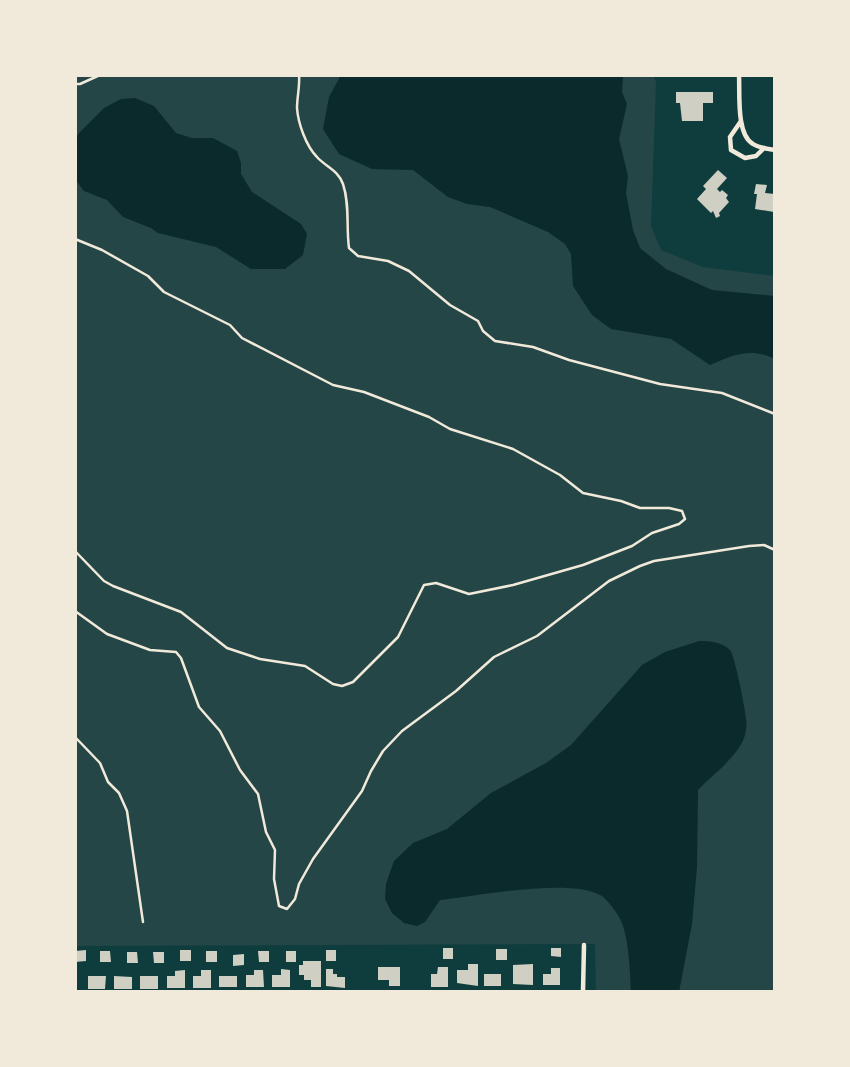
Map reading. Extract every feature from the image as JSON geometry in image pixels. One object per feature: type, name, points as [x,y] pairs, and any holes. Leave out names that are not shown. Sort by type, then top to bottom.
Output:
[{"type":"street","points":[[739,75],[741,121],[748,140],[775,150]]},
{"type":"street","points":[[741,121],[730,137],[731,150],[745,158],[756,156],[764,148]]},
{"type":"street","points":[[583,992],[584,945]]},
{"type":"lane","points":[[75,84],[100,75]]},
{"type":"lane","points":[[299,75],[297,106],[303,133],[316,156],[337,173],[343,183],[349,215],[349,248],[358,256],[388,261],[409,271],[450,305],[478,321],[483,331],[495,341],[533,347],[569,360],[660,384],[722,393],[775,414]]},
{"type":"lane","points":[[75,239],[102,250],[148,276],[164,292],[230,325],[242,338],[333,385],[364,392],[429,417],[450,429],[513,449],[560,475],[583,493],[640,508],[682,511],[685,519],[679,524],[652,533],[632,546],[593,561],[513,585],[469,594],[436,583],[424,585],[398,637],[353,682],[342,686],[333,684],[305,666],[260,659],[228,648],[181,612],[104,581],[75,551]]},
{"type":"lane","points":[[75,611],[107,634],[150,650],[176,652],[181,658],[199,707],[220,730],[240,770],[258,794],[266,832],[275,849],[274,879],[279,906],[287,909],[295,899],[299,884],[313,859],[362,790],[383,751],[402,731],[456,691],[494,657],[537,636],[610,581],[640,566],[654,561],[764,545],[775,551]]},
{"type":"lane","points":[[75,737],[100,763],[108,782],[119,793],[127,811],[142,922]]},
{"type":"shaded area","points":[[75,75],[653,75],[656,82],[651,226],[661,250],[703,267],[775,276],[775,992],[596,992],[595,944],[75,946]]},
{"type":"shaded area","points":[[341,75],[621,75],[622,92],[627,104],[619,139],[628,176],[626,193],[633,230],[640,248],[666,269],[712,290],[775,296],[775,359],[750,353],[710,365],[671,339],[611,329],[592,315],[573,286],[571,254],[565,244],[548,232],[490,207],[467,204],[448,197],[413,170],[372,169],[339,154],[323,129],[329,97]]},
{"type":"shaded area","points":[[135,98],[154,106],[176,133],[192,138],[213,138],[237,151],[241,174],[252,192],[301,224],[307,234],[303,255],[285,269],[251,269],[216,247],[158,233],[123,217],[107,200],[84,191],[75,179],[75,141],[78,134],[104,108],[121,99]]},
{"type":"shaded area","points":[[699,641],[720,644],[730,650],[740,683],[746,725],[745,735],[737,750],[698,790],[697,867],[692,924],[679,992],[631,992],[628,953],[622,924],[602,896],[588,891],[569,888],[523,889],[440,900],[425,922],[417,926],[404,923],[392,913],[385,899],[386,884],[394,861],[413,843],[447,829],[491,793],[546,763],[571,745],[642,665],[665,652]]},
{"type":"building","points":[[676,92],[713,92],[713,103],[703,103],[703,121],[682,121],[680,103],[676,103]]},
{"type":"building","points":[[718,170],[727,178],[717,189],[728,195],[726,198],[729,202],[716,218],[713,211],[711,213],[697,199],[706,189],[703,186]]},
{"type":"building","points":[[756,184],[767,185],[765,193],[775,194],[774,212],[755,209]]},
{"type":"building","points":[[443,948],[453,948],[453,959],[443,959]]},
{"type":"building","points":[[551,948],[561,948],[561,957],[551,956]]},
{"type":"building","points":[[496,949],[507,949],[507,960],[496,960]]},
{"type":"building","points":[[86,950],[86,961],[75,962],[75,951]]},
{"type":"building","points":[[180,950],[191,950],[191,961],[180,961]]},
{"type":"building","points":[[326,950],[336,950],[336,961],[326,961]]},
{"type":"building","points":[[100,951],[110,951],[111,962],[100,962]]},
{"type":"building","points":[[206,951],[217,951],[217,962],[206,962]]},
{"type":"building","points":[[258,951],[269,951],[269,962],[259,962]]},
{"type":"building","points":[[286,951],[296,951],[296,962],[286,962]]},
{"type":"building","points":[[127,952],[137,952],[138,963],[127,963]]},
{"type":"building","points":[[153,952],[164,952],[164,963],[154,963]]},
{"type":"building","points":[[244,954],[244,965],[233,966],[233,955]]},
{"type":"building","points":[[303,961],[321,961],[321,987],[311,987],[311,980],[304,980],[304,975],[299,975],[299,965],[303,965]]},
{"type":"building","points":[[468,964],[478,964],[478,986],[457,983],[457,970],[468,970]]},
{"type":"building","points":[[533,964],[533,985],[513,984],[513,965]]},
{"type":"building","points":[[378,967],[400,967],[400,986],[389,986],[389,980],[378,980]]},
{"type":"building","points":[[438,967],[448,967],[448,987],[431,987],[431,974],[437,974]]},
{"type":"building","points":[[551,968],[560,968],[560,985],[543,985],[543,974],[551,974]]},
{"type":"building","points":[[281,969],[290,970],[290,987],[272,987],[272,975],[281,975]]},
{"type":"building","points":[[326,969],[333,969],[333,974],[337,974],[337,977],[345,977],[345,988],[326,986]]},
{"type":"building","points":[[185,970],[185,988],[167,988],[167,976],[175,976],[175,971]]},
{"type":"building","points":[[201,970],[211,970],[211,988],[193,988],[193,976],[201,976]]},
{"type":"building","points":[[254,970],[263,970],[264,987],[246,987],[246,975],[254,975]]},
{"type":"building","points":[[484,974],[501,974],[501,986],[484,986]]},
{"type":"building","points":[[88,976],[106,976],[105,989],[88,989]]},
{"type":"building","points":[[114,976],[132,977],[132,989],[114,989]]},
{"type":"building","points":[[140,976],[158,976],[158,989],[140,989]]},
{"type":"building","points":[[219,976],[237,976],[237,987],[219,987]]}]
